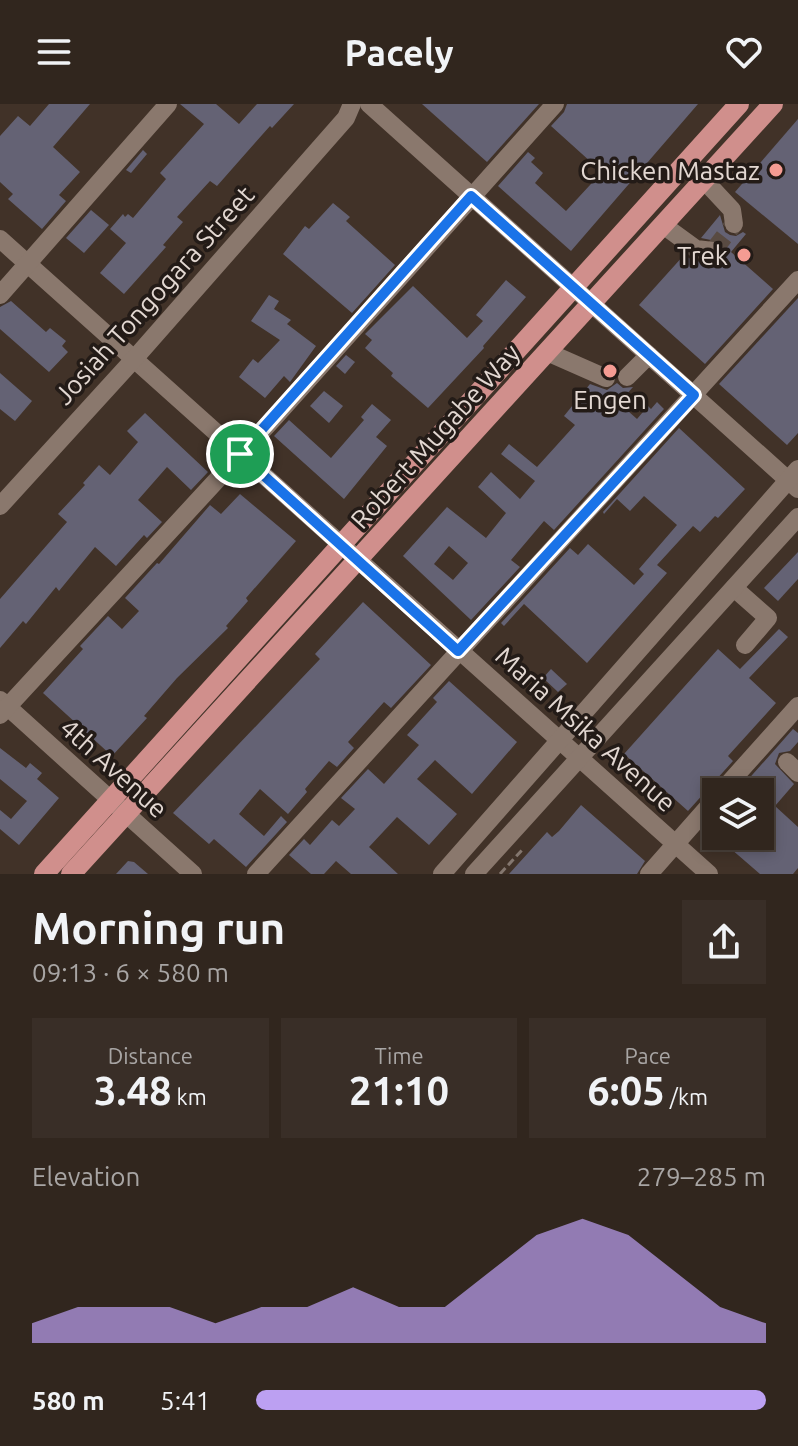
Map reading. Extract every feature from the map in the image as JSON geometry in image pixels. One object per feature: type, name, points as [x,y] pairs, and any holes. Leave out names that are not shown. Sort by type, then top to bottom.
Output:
[{"type":"main road","name":"Robert Mugabe Way","points":[[71,874],[118,807],[341,546],[739,104]]},
{"type":"main road","name":"Robert Mugabe Way","points":[[44,874],[118,807],[357,560],[773,104]]},
{"type":"street","points":[[0,295],[168,104]]},
{"type":"street","points":[[2,708],[240,454],[555,104]]},
{"type":"street","points":[[376,106],[471,196],[649,355],[795,479],[442,874]]},
{"type":"street","name":"Josiah Tongogara Street","points":[[0,506],[135,358],[349,111],[376,106]]},
{"type":"street","points":[[704,180],[732,210],[734,224]]},
{"type":"street","points":[[663,225],[696,249],[713,251]]},
{"type":"street","name":"Maria Msika Avenue","points":[[0,239],[709,874]]},
{"type":"street","points":[[256,874],[798,280]]},
{"type":"street","points":[[547,352],[606,378]]},
{"type":"street","points":[[627,377],[649,355]]},
{"type":"street","points":[[474,874],[798,517]]},
{"type":"street","points":[[734,588],[768,618],[745,645]]},
{"type":"street","points":[[734,778],[798,706]]},
{"type":"street","name":"4th Avenue","points":[[2,708],[193,874]]},
{"type":"street","points":[[649,874],[702,814]]},
{"type":"path","points":[[500,874],[522,850]]},
{"type":"building","points":[[49,104],[90,104],[53,147],[80,172],[59,195],[66,201],[42,229],[8,199],[13,194],[0,182],[0,136],[18,116],[30,126]]},
{"type":"building","points":[[180,104],[216,104],[239,124],[257,104],[294,104],[272,128],[270,126],[217,186],[210,181],[177,217],[183,222],[163,245],[166,247],[124,294],[100,273],[126,243],[110,229],[123,214],[133,218],[166,179],[160,173],[204,124]]},
{"type":"building","points":[[422,104],[539,104],[487,162]]},
{"type":"building","points":[[567,104],[698,104],[571,251],[498,186],[528,152],[535,158],[531,162],[543,173],[535,183],[566,211],[602,172],[551,126]]},
{"type":"building","points":[[798,119],[798,244],[735,192]]},
{"type":"building","points":[[143,150],[147,154],[131,173],[126,170]]},
{"type":"building","points":[[333,203],[350,217],[346,221],[395,265],[352,313],[283,254],[305,226],[309,229]]},
{"type":"building","points":[[91,210],[109,225],[84,253],[66,238]]},
{"type":"building","points":[[720,215],[725,232],[736,236],[743,232],[746,234],[731,252],[773,289],[705,364],[639,305],[684,255],[694,261],[712,263],[722,259],[725,252],[721,242],[701,238]]},
{"type":"building","points":[[506,280],[526,297],[428,408],[365,348],[372,340],[365,334],[413,286],[467,338],[483,321],[476,315]]},
{"type":"building","points":[[269,295],[279,301],[274,309],[291,320],[287,324],[316,346],[290,382],[284,376],[265,398],[239,377],[253,359],[258,363],[280,340],[251,321]]},
{"type":"building","points":[[798,298],[798,433],[787,445],[719,384]]},
{"type":"building","points":[[11,301],[46,332],[50,328],[66,341],[62,346],[68,352],[49,372],[0,329],[0,307]]},
{"type":"building","points":[[346,355],[355,362],[345,374],[336,366]]},
{"type":"building","points":[[0,373],[32,401],[15,421],[0,409]]},
{"type":"building","points":[[617,383],[623,388],[633,387],[619,403],[637,419],[648,406],[651,409],[657,402],[664,409],[554,530],[544,521],[511,560],[520,567],[471,620],[403,556],[447,507],[486,538],[506,513],[478,487],[491,472],[520,499],[535,481],[501,454],[509,444],[537,467],[575,425],[564,416],[590,384],[607,390]],"holes":[[[449,546],[468,563],[453,580],[434,564]]]},
{"type":"building","points":[[324,391],[343,406],[329,423],[310,406]]},
{"type":"building","points":[[372,404],[391,420],[376,437],[387,446],[344,499],[274,436],[289,420],[331,458],[364,420],[361,417]]},
{"type":"building","points":[[145,413],[208,472],[191,490],[167,467],[138,500],[162,522],[147,538],[144,535],[116,566],[95,547],[59,591],[56,587],[26,624],[23,621],[0,648],[0,599],[67,522],[58,514],[85,485],[83,483],[99,465],[110,475],[138,442],[127,431]]},
{"type":"building","points":[[679,428],[745,489],[700,532],[693,526],[657,565],[667,573],[587,663],[524,604],[504,626],[501,623],[570,548],[578,555],[588,544],[634,585],[644,574],[639,569],[677,525],[644,496],[630,511],[617,499],[603,512]]},
{"type":"building","points":[[240,494],[296,541],[246,598],[248,601],[226,626],[228,628],[177,678],[144,716],[147,718],[112,756],[43,693],[108,616],[122,629],[139,611],[125,598],[210,505],[221,514]]},
{"type":"building","points":[[798,552],[798,579],[778,601],[764,588]]},
{"type":"building","points":[[363,602],[431,665],[391,708],[384,702],[348,742],[354,748],[337,767],[329,761],[288,814],[260,789],[239,814],[264,836],[281,816],[287,822],[246,867],[214,839],[209,844],[173,813],[320,659],[315,654]]},
{"type":"building","points":[[779,629],[788,637],[749,678],[776,703],[728,756],[733,761],[718,778],[702,778],[702,795],[688,811],[624,754],[718,649],[740,669]]},
{"type":"building","points":[[551,669],[567,684],[558,692],[543,678]]},
{"type":"building","points":[[449,681],[517,742],[472,794],[435,760],[417,779],[457,814],[429,845],[397,817],[369,847],[398,874],[351,874],[336,861],[324,874],[311,874],[289,855],[304,839],[310,845],[332,820],[339,826],[355,809],[341,798],[368,769],[384,784],[419,745],[407,735],[437,702],[433,698]]},
{"type":"building","points":[[793,729],[798,733],[798,742],[790,751],[779,753],[775,764],[794,784],[775,806],[798,827],[798,868],[793,874],[760,874],[732,850],[774,850],[774,778],[749,778]]},
{"type":"building","points":[[0,748],[26,768],[30,763],[42,773],[37,779],[59,798],[19,845],[0,829],[0,810],[11,819],[27,801],[0,779]]},
{"type":"building","points":[[581,805],[645,861],[637,874],[509,874],[547,832],[552,837]]},
{"type":"building","points":[[128,861],[134,862],[148,874],[116,874]]},
{"type":"tunnel","points":[[713,251],[734,224]]},
{"type":"place","name":"Chicken Mastaz","points":[[776,170]]},
{"type":"place","name":"Trek","points":[[744,255]]},
{"type":"place","name":"Engen","points":[[610,371]]},
{"type":"route","points":[[471,196],[694,395],[458,651],[240,454],[471,196]]}]
